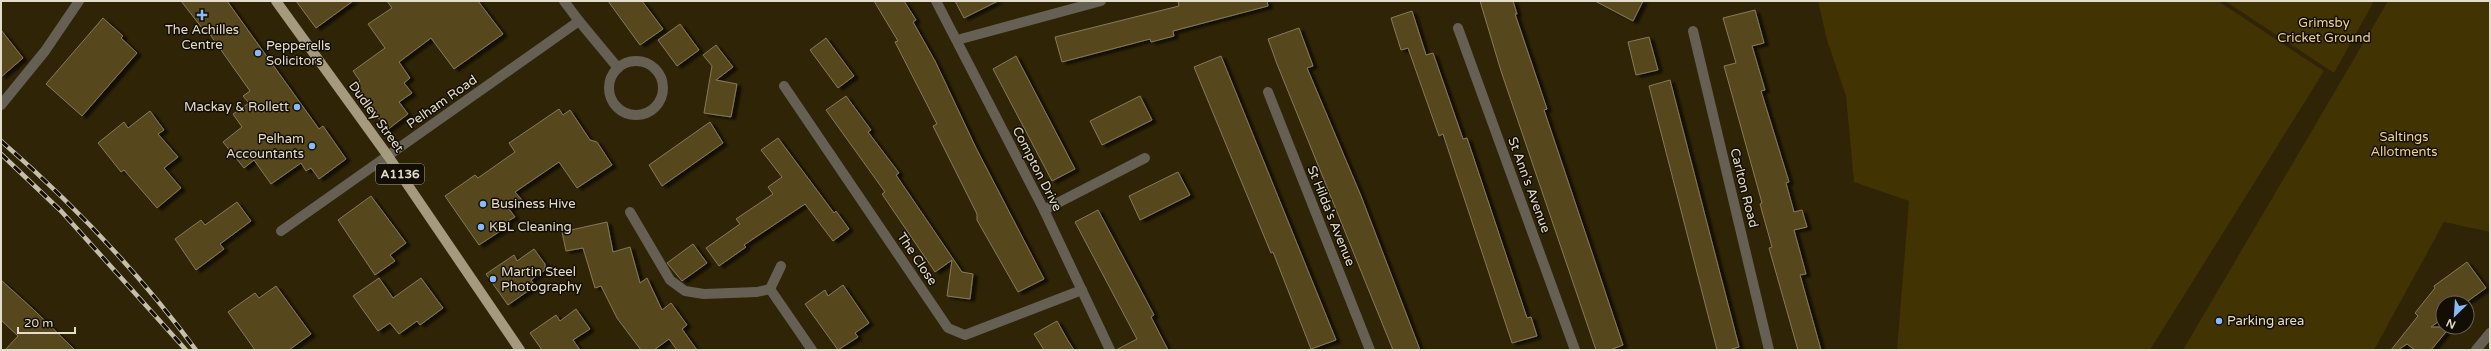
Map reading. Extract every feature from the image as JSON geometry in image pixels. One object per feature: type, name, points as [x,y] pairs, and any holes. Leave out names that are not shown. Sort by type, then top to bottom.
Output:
[{"type":"main road","name":"Dudley Street","points":[[276,1],[388,156],[520,350]]},
{"type":"street","points":[[1,105],[45,52],[78,1]]},
{"type":"street","points":[[564,1],[618,68]]},
{"type":"street","name":"Compton Drive","points":[[936,1],[1044,210],[1110,350]]},
{"type":"street","points":[[957,40],[1101,1]]},
{"type":"street","name":"Pelham Road","points":[[281,231],[579,20]]},
{"type":"street","name":"St Ann's Avenue","points":[[1458,28],[1575,350]]},
{"type":"street","name":"Carlton Road","points":[[1693,31],[1769,350]]},
{"type":"street","points":[[632,62],[642,62],[657,71],[662,83],[662,96],[651,111],[634,115],[625,113],[614,104],[608,90],[609,82],[618,68],[632,62]]},
{"type":"street","name":"The Close","points":[[784,86],[948,328],[965,335],[1082,290]]},
{"type":"street","name":"St Hilda's Avenue","points":[[1268,92],[1370,350]]},
{"type":"street","points":[[1044,210],[1145,158]]},
{"type":"street","points":[[630,212],[670,280],[686,291],[704,294],[757,292],[773,293]]},
{"type":"street","points":[[780,266],[773,293],[812,350]]},
{"type":"street","points":[[2476,350],[2490,333]]},
{"type":"green space","points":[[1818,1],[2218,1],[2324,71],[2150,350],[1897,350],[1909,201],[1854,182],[1846,96],[1827,40]]},
{"type":"green space","name":"Grimsby Cricket Ground","points":[[2225,1],[2374,1],[2334,73]]},
{"type":"green space","name":"Saltings Allotments","points":[[2388,1],[2490,1],[2490,232],[2444,222],[2374,350],[2183,350]]},
{"type":"building","points":[[181,1],[227,1],[319,129],[323,126],[346,159],[319,179],[311,168],[306,171],[301,163],[271,184],[254,160],[244,168],[223,142],[242,127],[233,114],[249,103],[243,96],[250,91],[204,26],[202,28]]},
{"type":"building","points":[[296,1],[353,1],[316,28]]},
{"type":"building","points":[[387,1],[478,1],[503,34],[454,69],[431,38],[399,62],[410,78],[404,83],[412,93],[399,102],[408,114],[387,130],[355,85],[360,81],[353,71],[385,48],[368,24],[392,8]]},
{"type":"building","points":[[608,1],[642,1],[663,29],[640,45]]},
{"type":"building","points":[[874,1],[904,1],[916,20],[913,22],[935,61],[976,148],[1044,279],[1018,292],[977,220],[977,214],[933,126],[937,124],[895,42],[898,41]]},
{"type":"building","points":[[955,1],[998,1],[964,18]]},
{"type":"building","points":[[1178,1],[1267,1],[1268,6],[1173,31],[1174,36],[1151,42],[1150,39],[1062,62],[1055,37],[1179,6]]},
{"type":"building","points":[[1480,1],[1513,1],[1517,14],[1515,14],[1547,109],[1544,110],[1623,345],[1610,350],[1596,350],[1501,71]]},
{"type":"building","points":[[1595,1],[1643,1],[1633,21]]},
{"type":"building","points":[[1755,10],[1764,43],[1752,46],[1765,90],[1761,91],[1789,182],[1786,183],[1794,212],[1802,210],[1807,227],[1794,230],[1806,274],[1800,275],[1821,350],[1798,350],[1769,248],[1772,247],[1760,204],[1762,203],[1724,66],[1736,63],[1723,18]]},
{"type":"building","points":[[1412,11],[1426,55],[1433,53],[1463,139],[1467,138],[1527,318],[1531,317],[1537,336],[1512,343],[1443,134],[1439,136],[1408,48],[1401,50],[1391,18]]},
{"type":"building","points":[[103,18],[123,36],[121,38],[137,53],[82,116],[46,84]]},
{"type":"building","points":[[680,24],[699,50],[677,66],[658,40]]},
{"type":"building","points":[[1299,28],[1313,66],[1307,68],[1361,196],[1420,350],[1393,350],[1277,64],[1268,39]]},
{"type":"building","points":[[1,30],[23,58],[1,77]]},
{"type":"building","points":[[1649,37],[1658,70],[1636,75],[1628,42]]},
{"type":"building","points":[[826,38],[854,76],[838,88],[810,50]]},
{"type":"building","points":[[716,45],[733,67],[716,80],[737,84],[731,117],[704,113],[712,66],[703,55]]},
{"type":"building","points":[[1016,56],[1075,169],[1052,181],[993,69]]},
{"type":"building","points":[[1221,56],[1336,340],[1311,349],[1273,252],[1271,253],[1194,67]]},
{"type":"building","points":[[1670,80],[1739,347],[1728,350],[1717,350],[1649,86]]},
{"type":"building","points":[[846,96],[871,130],[868,132],[899,173],[896,175],[962,272],[973,274],[970,299],[947,296],[952,260],[935,272],[882,194],[885,192],[826,110]]},
{"type":"building","points":[[1140,96],[1152,120],[1102,145],[1090,121]]},
{"type":"building","points":[[559,109],[563,115],[570,110],[590,140],[597,142],[612,165],[577,188],[559,162],[515,192],[522,200],[509,209],[515,217],[508,221],[508,226],[479,245],[445,196],[475,175],[478,178],[515,152],[509,143]]},
{"type":"building","points":[[150,111],[164,130],[158,134],[178,157],[164,168],[181,188],[157,208],[124,170],[121,172],[98,143],[124,122],[128,128]]},
{"type":"building","points":[[710,122],[723,143],[662,186],[649,165]]},
{"type":"building","points":[[778,138],[834,213],[836,211],[849,229],[833,241],[805,204],[744,245],[746,247],[719,266],[706,248],[740,224],[736,219],[773,194],[768,187],[782,177],[761,150]]},
{"type":"building","points":[[1178,172],[1190,195],[1140,220],[1129,196]]},
{"type":"building","points":[[371,196],[406,243],[390,255],[395,261],[375,275],[338,220]]},
{"type":"building","points":[[237,202],[251,221],[220,244],[224,249],[196,270],[175,239],[201,220],[205,225]]},
{"type":"building","points":[[1098,210],[1154,315],[1151,317],[1168,350],[1116,350],[1137,339],[1075,222]]},
{"type":"building","points":[[607,222],[613,252],[630,247],[640,283],[647,278],[662,310],[671,303],[687,325],[682,329],[697,350],[677,350],[669,339],[654,350],[641,350],[617,318],[601,286],[595,288],[583,248],[566,251],[562,232]]},
{"type":"building","points":[[693,244],[707,263],[682,281],[667,263]]},
{"type":"building","points":[[534,249],[545,264],[545,270],[531,280],[535,286],[508,305],[486,274],[514,255],[517,261]]},
{"type":"building","points":[[2467,262],[2486,288],[2475,296],[2435,295],[2435,324],[2431,327],[2435,327],[2435,335],[2443,335],[2431,350],[2415,350],[2407,344],[2398,350],[2391,350],[2418,316],[2415,313],[2435,288],[2434,286]]},
{"type":"building","points":[[379,278],[393,298],[421,278],[443,308],[420,325],[417,321],[399,334],[390,323],[378,331],[353,296]]},
{"type":"building","points":[[1,280],[75,350],[5,350],[18,336],[1,320]]},
{"type":"building","points":[[843,285],[869,323],[855,333],[858,337],[838,350],[805,304],[825,290],[828,296]]},
{"type":"building","points":[[276,286],[311,334],[289,350],[255,350],[228,312],[255,293],[259,298]]},
{"type":"building","points":[[576,309],[590,329],[573,340],[580,350],[542,350],[530,333],[556,315],[560,321]]},
{"type":"building","points":[[1057,321],[1074,350],[1044,350],[1034,334]]},
{"type":"railway","points":[[1,141],[54,189],[104,240],[152,294],[196,350]]},
{"type":"railway","points":[[1,154],[61,211],[186,350]]},
{"type":"place","name":"The Achilles Centre","points":[[202,15]]},
{"type":"place","name":"Pepperells Solicitors","points":[[258,53]]},
{"type":"place","name":"Mackay & Rollett","points":[[297,107]]},
{"type":"place","name":"Pelham Accountants","points":[[312,146]]},
{"type":"place","name":"Business Hive","points":[[483,204]]},
{"type":"place","name":"KBL Cleaning","points":[[481,227]]},
{"type":"place","name":"Martin Steel Photography","points":[[493,279]]},
{"type":"place","name":"Parking area","points":[[2219,321]]}]
